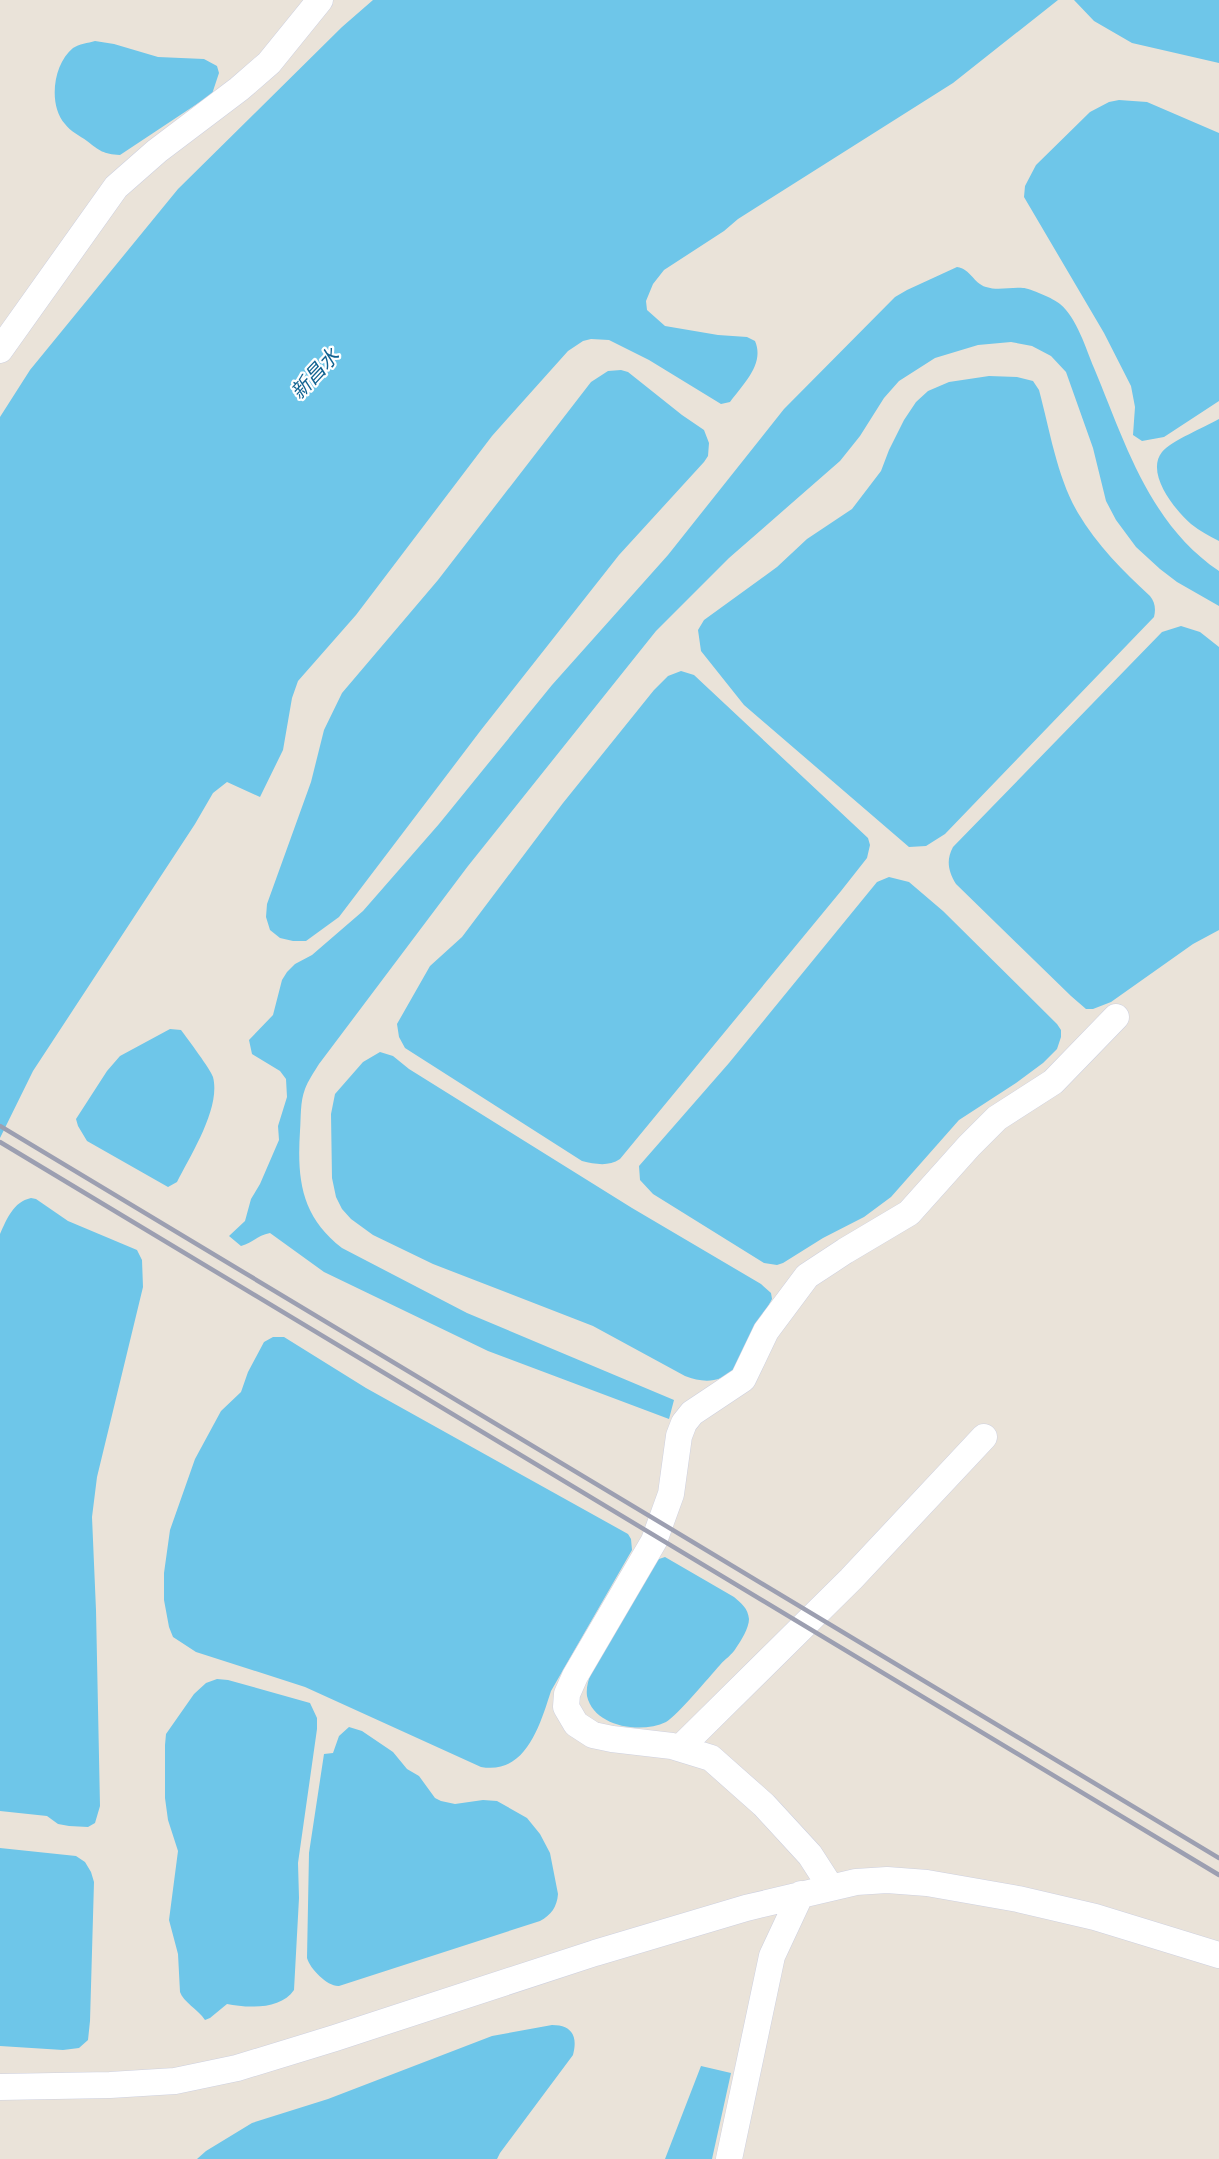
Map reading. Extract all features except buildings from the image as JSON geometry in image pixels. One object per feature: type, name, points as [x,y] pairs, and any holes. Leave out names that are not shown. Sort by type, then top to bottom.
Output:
[{"type":"street","points":[[0,350],[117,186],[157,151],[239,89],[269,63],[320,0]]},
{"type":"street","points":[[830,1887],[810,1855],[764,1804],[711,1758],[680,1748],[593,1735],[576,1724],[566,1707],[567,1694],[574,1676],[654,1541],[671,1494],[679,1436],[684,1423],[697,1408],[743,1380],[766,1331],[807,1276],[909,1213],[997,1118],[1053,1082],[1116,1017]]},
{"type":"street","points":[[680,1748],[851,1579],[984,1437]]},
{"type":"street","points":[[0,2087],[175,2081],[237,2068],[591,1954],[801,1894],[856,1882],[887,1880],[927,1883],[973,1891],[1095,1917],[1219,1954]]},
{"type":"street","points":[[729,2159],[772,1956],[801,1894]]},
{"type":"water","name":"新昌水","points":[[373,0],[1058,0],[953,83],[738,219],[724,231],[664,270],[653,284],[646,301],[647,310],[665,326],[718,335],[747,337],[755,341],[757,358],[755,366],[730,402],[721,404],[649,360],[609,340],[583,341],[568,351],[492,436],[356,615],[298,681],[292,698],[283,750],[260,797],[227,782],[213,793],[33,1071],[0,1138],[0,417],[30,370],[178,189],[342,27]]},
{"type":"water","points":[[1074,0],[1219,0],[1219,63],[1132,43],[1094,21]]},
{"type":"water","points":[[95,41],[158,57],[204,59],[217,66],[219,73],[212,94],[120,155],[102,151],[67,127],[56,106],[55,96],[57,74],[66,55],[75,47]]},
{"type":"water","points":[[1119,100],[1147,102],[1219,133],[1219,401],[1164,437],[1142,441],[1133,435],[1135,407],[1131,386],[1104,333],[1024,197],[1025,186],[1036,165],[1090,112],[1109,102]]},
{"type":"water","points":[[957,267],[966,270],[986,287],[1026,288],[1053,299],[1066,310],[1080,334],[1142,480],[1157,506],[1174,530],[1195,552],[1219,571],[1219,606],[1177,582],[1160,569],[1136,547],[1116,520],[1106,501],[1093,448],[1066,372],[1051,356],[1032,346],[1011,342],[978,345],[935,358],[899,381],[884,398],[860,436],[840,461],[729,558],[656,631],[468,866],[319,1064],[303,1094],[299,1148],[301,1181],[310,1210],[328,1236],[342,1248],[467,1313],[674,1400],[669,1419],[488,1351],[324,1272],[270,1233],[241,1246],[229,1236],[245,1221],[251,1199],[279,1140],[278,1126],[287,1097],[286,1079],[280,1071],[252,1054],[249,1040],[273,1015],[282,980],[287,972],[295,964],[312,955],[363,911],[439,824],[552,685],[668,555],[784,409],[895,297]]},
{"type":"water","points":[[608,371],[628,372],[704,430],[709,443],[708,456],[619,555],[481,730],[339,917],[306,941],[280,938],[270,930],[266,917],[267,904],[311,782],[324,730],[342,693],[438,580],[591,382]]},
{"type":"water","points":[[989,376],[1017,377],[1033,381],[1039,390],[1059,469],[1078,513],[1093,536],[1111,557],[1150,596],[1154,603],[1155,614],[945,834],[926,846],[909,847],[744,705],[701,651],[698,630],[704,620],[777,567],[807,539],[852,509],[881,471],[904,420],[916,402],[928,391],[949,382]]},
{"type":"water","points":[[1219,419],[1219,541],[1194,527],[1177,510],[1164,491],[1157,470],[1158,461],[1166,448]]},
{"type":"water","points":[[1181,626],[1200,632],[1219,647],[1219,930],[1193,944],[1111,1002],[1093,1009],[1086,1009],[956,884],[951,875],[949,856],[953,847],[1162,632]]},
{"type":"water","points":[[681,671],[694,675],[868,838],[870,845],[867,858],[841,891],[620,1159],[606,1164],[592,1163],[582,1161],[405,1048],[399,1037],[397,1024],[430,966],[462,937],[563,803],[654,690],[668,676]]},
{"type":"water","points":[[889,877],[909,882],[943,911],[1057,1024],[1061,1030],[1061,1037],[1057,1049],[1043,1063],[959,1120],[891,1197],[864,1217],[823,1238],[783,1263],[777,1265],[764,1263],[653,1194],[640,1180],[639,1166],[729,1063],[877,882]]},
{"type":"water","points":[[170,1029],[181,1030],[204,1061],[213,1077],[214,1089],[213,1103],[197,1145],[177,1182],[168,1187],[87,1141],[76,1119],[107,1071],[120,1056]]},
{"type":"water","points":[[380,1052],[393,1056],[409,1069],[632,1208],[761,1284],[771,1293],[772,1299],[734,1370],[723,1377],[711,1380],[698,1380],[685,1376],[593,1326],[433,1264],[373,1235],[351,1219],[342,1209],[336,1197],[332,1178],[331,1114],[335,1094],[363,1062]]},
{"type":"water","points":[[31,1198],[68,1221],[137,1250],[142,1260],[143,1287],[97,1477],[92,1517],[100,1806],[95,1823],[88,1827],[58,1824],[47,1816],[0,1811],[0,1234],[15,1207]]},
{"type":"water","points":[[273,1337],[284,1337],[366,1388],[628,1534],[631,1539],[632,1550],[551,1691],[542,1718],[529,1745],[509,1763],[496,1767],[481,1767],[305,1687],[196,1652],[173,1637],[164,1600],[164,1573],[170,1530],[195,1459],[221,1411],[241,1392],[248,1372],[264,1342]]},
{"type":"water","points":[[665,1557],[734,1597],[747,1612],[748,1626],[733,1653],[666,1722],[644,1727],[620,1725],[608,1721],[591,1707],[587,1696],[588,1682],[654,1564]]},
{"type":"water","points":[[217,1679],[310,1703],[317,1718],[317,1729],[298,1863],[299,1898],[294,1990],[281,2001],[263,2006],[227,2004],[205,2020],[180,1992],[178,1954],[169,1920],[178,1851],[168,1820],[165,1798],[165,1745],[166,1734],[194,1694],[206,1683]]},
{"type":"water","points":[[349,1727],[362,1731],[393,1752],[407,1769],[419,1776],[435,1798],[455,1804],[483,1800],[497,1801],[527,1818],[540,1834],[550,1853],[558,1894],[555,1907],[550,1913],[540,1921],[339,1986],[330,1984],[320,1976],[307,1958],[309,1853],[324,1754],[333,1753],[339,1736]]},
{"type":"water","points":[[0,1848],[76,1856],[85,1862],[91,1872],[94,1882],[90,2021],[88,2040],[79,2048],[63,2050],[0,2046]]},
{"type":"water","points":[[552,2025],[569,2029],[572,2033],[575,2042],[573,2055],[497,2159],[197,2159],[252,2123],[328,2099],[492,2036]]},
{"type":"water","points":[[701,2066],[731,2073],[712,2159],[665,2159]]},
{"type":"railway","points":[[0,1126],[1219,1858]]},
{"type":"railway","points":[[0,1142],[1219,1875]]}]
